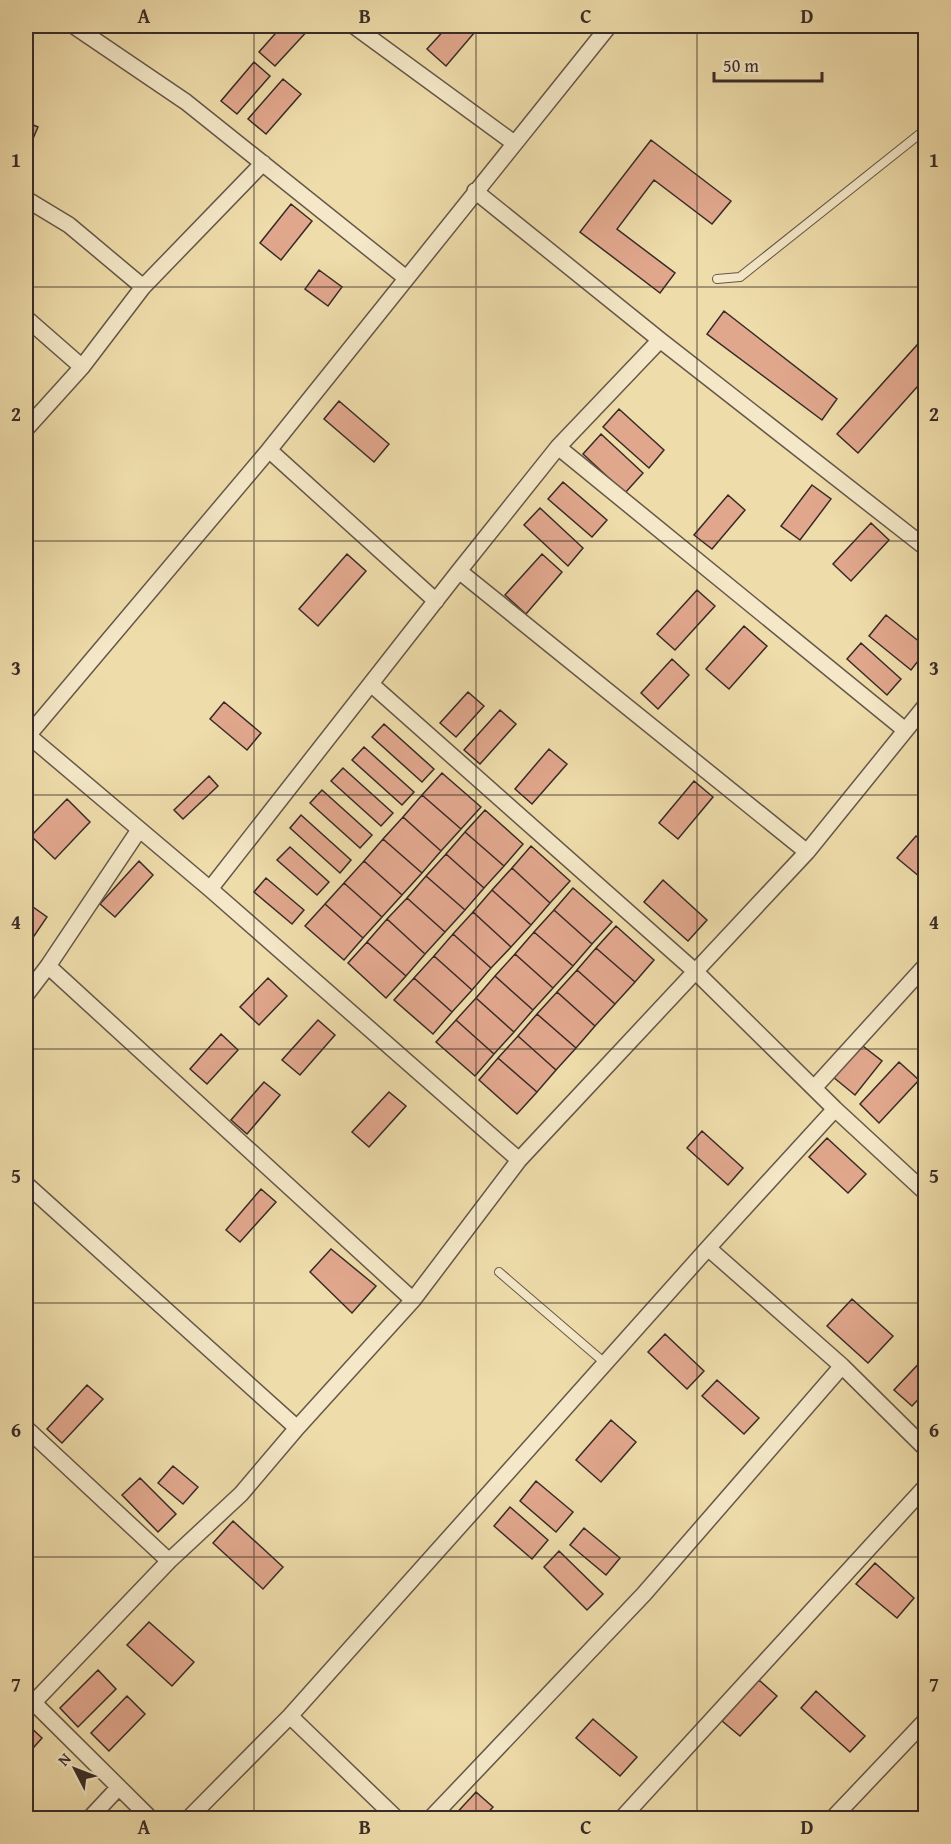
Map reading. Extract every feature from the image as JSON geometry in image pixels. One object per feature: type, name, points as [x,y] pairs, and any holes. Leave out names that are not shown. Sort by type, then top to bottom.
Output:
[{"type":"street","points":[[74,26],[186,102],[406,278]]},
{"type":"street","points":[[354,26],[514,143]]},
{"type":"street","points":[[519,1160],[210,889],[27,737],[269,450],[609,26]]},
{"type":"street","points":[[26,429],[82,367],[143,287],[263,163]]},
{"type":"street","points":[[475,191],[660,340],[926,548]]},
{"type":"street","points":[[26,199],[69,225],[143,287]]},
{"type":"street","points":[[26,318],[82,367]]},
{"type":"street","points":[[210,889],[558,447],[660,340]]},
{"type":"street","points":[[558,447],[905,730]]},
{"type":"street","points":[[269,450],[436,601]]},
{"type":"street","points":[[459,571],[807,852]]},
{"type":"street","points":[[371,684],[697,973],[835,1109],[926,1193]]},
{"type":"street","points":[[150,1818],[30,1698],[169,1561],[241,1494],[297,1428],[413,1300],[519,1160],[697,973],[807,852],[926,705]]},
{"type":"street","points":[[26,995],[139,830]]},
{"type":"street","points":[[814,1088],[926,965]]},
{"type":"street","points":[[48,966],[413,1300]]},
{"type":"street","points":[[189,1818],[290,1716],[835,1109]]},
{"type":"street","points":[[26,1184],[297,1428]]},
{"type":"street","points":[[708,1248],[842,1366],[926,1449]]},
{"type":"street","points":[[431,1818],[644,1594],[842,1366]]},
{"type":"street","points":[[26,1428],[169,1561]]},
{"type":"street","points":[[622,1818],[926,1486]]},
{"type":"street","points":[[290,1716],[396,1818]]},
{"type":"street","points":[[833,1818],[926,1720]]},
{"type":"street","points":[[90,1818],[119,1787]]},
{"type":"lane","points":[[717,279],[740,277],[926,129]]},
{"type":"lane","points":[[499,1272],[605,1363]]},
{"type":"building","points":[[282,26],[311,27],[275,66],[259,52]]},
{"type":"building","points":[[448,26],[480,26],[446,66],[427,49]]},
{"type":"building","points":[[254,62],[270,76],[237,114],[221,101]]},
{"type":"building","points":[[283,79],[301,94],[266,134],[248,119]]},
{"type":"building","points":[[26,122],[38,127],[26,155]]},
{"type":"building","points":[[651,140],[731,201],[712,224],[654,180],[617,229],[675,273],[660,293],[580,232]]},
{"type":"building","points":[[291,204],[312,221],[281,260],[260,243]]},
{"type":"building","points":[[319,270],[342,287],[328,306],[305,289]]},
{"type":"building","points":[[724,311],[837,399],[822,420],[707,334]]},
{"type":"building","points":[[926,335],[926,377],[858,453],[837,434]]},
{"type":"building","points":[[339,401],[389,444],[374,462],[324,419]]},
{"type":"building","points":[[619,409],[664,450],[649,468],[603,427]]},
{"type":"building","points":[[601,434],[643,473],[625,493],[583,454]]},
{"type":"building","points":[[563,482],[607,520],[592,537],[548,499]]},
{"type":"building","points":[[812,485],[831,499],[800,540],[781,526]]},
{"type":"building","points":[[728,495],[745,510],[712,549],[694,535]]},
{"type":"building","points":[[540,508],[583,548],[568,566],[524,525]]},
{"type":"building","points":[[871,523],[889,540],[851,581],[833,564]]},
{"type":"building","points":[[347,554],[366,571],[318,626],[299,609]]},
{"type":"building","points":[[542,554],[562,572],[526,614],[505,595]]},
{"type":"building","points":[[697,590],[715,606],[675,650],[657,634]]},
{"type":"building","points":[[886,615],[926,647],[926,651],[911,670],[869,636]]},
{"type":"building","points":[[744,626],[767,646],[729,689],[706,669]]},
{"type":"building","points":[[861,643],[901,679],[887,695],[847,659]]},
{"type":"building","points":[[672,659],[689,675],[658,709],[641,693]]},
{"type":"building","points":[[468,692],[484,706],[456,737],[440,723]]},
{"type":"building","points":[[224,702],[261,733],[247,750],[210,719]]},
{"type":"building","points":[[500,710],[516,724],[480,764],[464,750]]},
{"type":"building","points":[[384,724],[434,769],[422,782],[372,737]]},
{"type":"building","points":[[364,747],[414,792],[402,805],[352,760]]},
{"type":"building","points":[[549,749],[567,764],[532,804],[515,789]]},
{"type":"building","points":[[343,768],[393,813],[381,826],[331,781]]},
{"type":"building","points":[[442,773],[481,807],[461,829],[422,795]]},
{"type":"building","points":[[209,776],[218,786],[183,819],[174,810]]},
{"type":"building","points":[[694,781],[713,797],[678,839],[659,823]]},
{"type":"building","points":[[322,790],[372,835],[360,848],[310,803]]},
{"type":"building","points":[[422,795],[461,829],[441,851],[403,817]]},
{"type":"building","points":[[67,799],[90,822],[55,859],[31,836]]},
{"type":"building","points":[[485,810],[523,844],[504,866],[465,832]]},
{"type":"building","points":[[301,815],[351,860],[340,873],[290,828]]},
{"type":"building","points":[[403,817],[441,851],[422,873],[383,839]]},
{"type":"building","points":[[465,832],[504,866],[484,888],[446,854]]},
{"type":"building","points":[[916,836],[926,844],[926,882],[897,858]]},
{"type":"building","points":[[383,839],[422,873],[402,895],[364,861]]},
{"type":"building","points":[[531,846],[570,881],[550,903],[512,868]]},
{"type":"building","points":[[290,847],[329,882],[317,895],[277,860]]},
{"type":"building","points":[[446,854],[484,888],[465,910],[426,876]]},
{"type":"building","points":[[139,861],[153,875],[115,917],[100,904]]},
{"type":"building","points":[[364,861],[402,895],[382,917],[344,883]]},
{"type":"building","points":[[512,868],[550,903],[531,925],[492,890]]},
{"type":"building","points":[[426,876],[465,910],[445,932],[407,898]]},
{"type":"building","points":[[266,878],[304,910],[292,924],[254,892]]},
{"type":"building","points":[[663,880],[707,920],[688,941],[644,902]]},
{"type":"building","points":[[344,883],[382,917],[363,938],[325,904]]},
{"type":"building","points":[[573,888],[612,922],[592,944],[554,910]]},
{"type":"building","points":[[492,890],[531,925],[511,947],[473,912]]},
{"type":"building","points":[[407,898],[445,932],[425,954],[387,919]]},
{"type":"building","points":[[26,902],[47,917],[32,939],[26,935]]},
{"type":"building","points":[[325,904],[363,938],[344,960],[305,926]]},
{"type":"building","points":[[554,910],[592,944],[573,966],[534,932]]},
{"type":"building","points":[[473,912],[511,947],[491,968],[453,934]]},
{"type":"building","points":[[387,919],[425,954],[406,976],[367,942]]},
{"type":"building","points":[[616,926],[654,960],[635,982],[596,948]]},
{"type":"building","points":[[534,932],[573,966],[553,988],[515,954]]},
{"type":"building","points":[[453,934],[491,968],[472,990],[434,956]]},
{"type":"building","points":[[367,942],[406,976],[386,998],[348,963]]},
{"type":"building","points":[[596,948],[635,982],[615,1004],[577,970]]},
{"type":"building","points":[[515,954],[553,988],[533,1010],[495,976]]},
{"type":"building","points":[[434,956],[472,990],[452,1012],[414,978]]},
{"type":"building","points":[[577,970],[615,1004],[595,1026],[557,992]]},
{"type":"building","points":[[495,976],[533,1010],[514,1032],[476,998]]},
{"type":"building","points":[[268,978],[287,996],[259,1025],[240,1007]]},
{"type":"building","points":[[414,978],[452,1012],[433,1034],[394,1000]]},
{"type":"building","points":[[557,992],[595,1026],[576,1048],[537,1014]]},
{"type":"building","points":[[476,998],[514,1032],[494,1054],[456,1020]]},
{"type":"building","points":[[537,1014],[576,1048],[556,1070],[518,1036]]},
{"type":"building","points":[[318,1020],[335,1035],[300,1075],[282,1060]]},
{"type":"building","points":[[456,1020],[494,1054],[475,1076],[436,1042]]},
{"type":"building","points":[[221,1034],[238,1050],[207,1084],[190,1069]]},
{"type":"building","points":[[518,1036],[556,1070],[537,1092],[498,1058]]},
{"type":"building","points":[[859,1043],[882,1061],[855,1095],[833,1077]]},
{"type":"building","points":[[498,1058],[537,1092],[517,1114],[479,1080]]},
{"type":"building","points":[[899,1062],[919,1080],[879,1123],[860,1104]]},
{"type":"building","points":[[264,1082],[280,1095],[247,1134],[231,1120]]},
{"type":"building","points":[[389,1092],[406,1106],[369,1147],[352,1132]]},
{"type":"building","points":[[702,1131],[743,1168],[728,1185],[687,1148]]},
{"type":"building","points":[[827,1138],[866,1174],[848,1193],[809,1157]]},
{"type":"building","points":[[261,1189],[276,1202],[240,1242],[226,1230]]},
{"type":"building","points":[[331,1249],[376,1286],[352,1313],[310,1272]]},
{"type":"building","points":[[852,1299],[893,1336],[868,1363],[827,1326]]},
{"type":"building","points":[[665,1334],[704,1371],[687,1389],[648,1352]]},
{"type":"building","points":[[926,1356],[926,1391],[912,1406],[894,1390]]},
{"type":"building","points":[[717,1380],[759,1418],[744,1434],[702,1396]]},
{"type":"building","points":[[87,1385],[103,1399],[62,1443],[47,1429]]},
{"type":"building","points":[[611,1420],[636,1442],[601,1482],[576,1460]]},
{"type":"building","points":[[173,1466],[198,1487],[183,1504],[158,1483]]},
{"type":"building","points":[[140,1478],[176,1514],[158,1532],[122,1495]]},
{"type":"building","points":[[536,1481],[573,1512],[556,1532],[520,1501]]},
{"type":"building","points":[[510,1507],[548,1540],[532,1559],[494,1526]]},
{"type":"building","points":[[233,1521],[283,1567],[263,1589],[213,1543]]},
{"type":"building","points":[[584,1528],[620,1558],[606,1575],[570,1545]]},
{"type":"building","points":[[559,1551],[603,1594],[587,1610],[544,1567]]},
{"type":"building","points":[[875,1563],[914,1598],[897,1618],[856,1584]]},
{"type":"building","points":[[149,1622],[194,1662],[172,1686],[127,1645]]},
{"type":"building","points":[[98,1670],[116,1689],[78,1727],[60,1708]]},
{"type":"building","points":[[759,1680],[777,1696],[740,1736],[722,1721]]},
{"type":"building","points":[[816,1691],[865,1736],[850,1752],[801,1708]]},
{"type":"building","points":[[127,1696],[145,1714],[109,1751],[91,1733]]},
{"type":"building","points":[[593,1719],[637,1757],[620,1776],[576,1738]]},
{"type":"building","points":[[26,1723],[42,1738],[26,1756]]},
{"type":"building","points":[[476,1792],[493,1807],[483,1818],[452,1818]]}]
